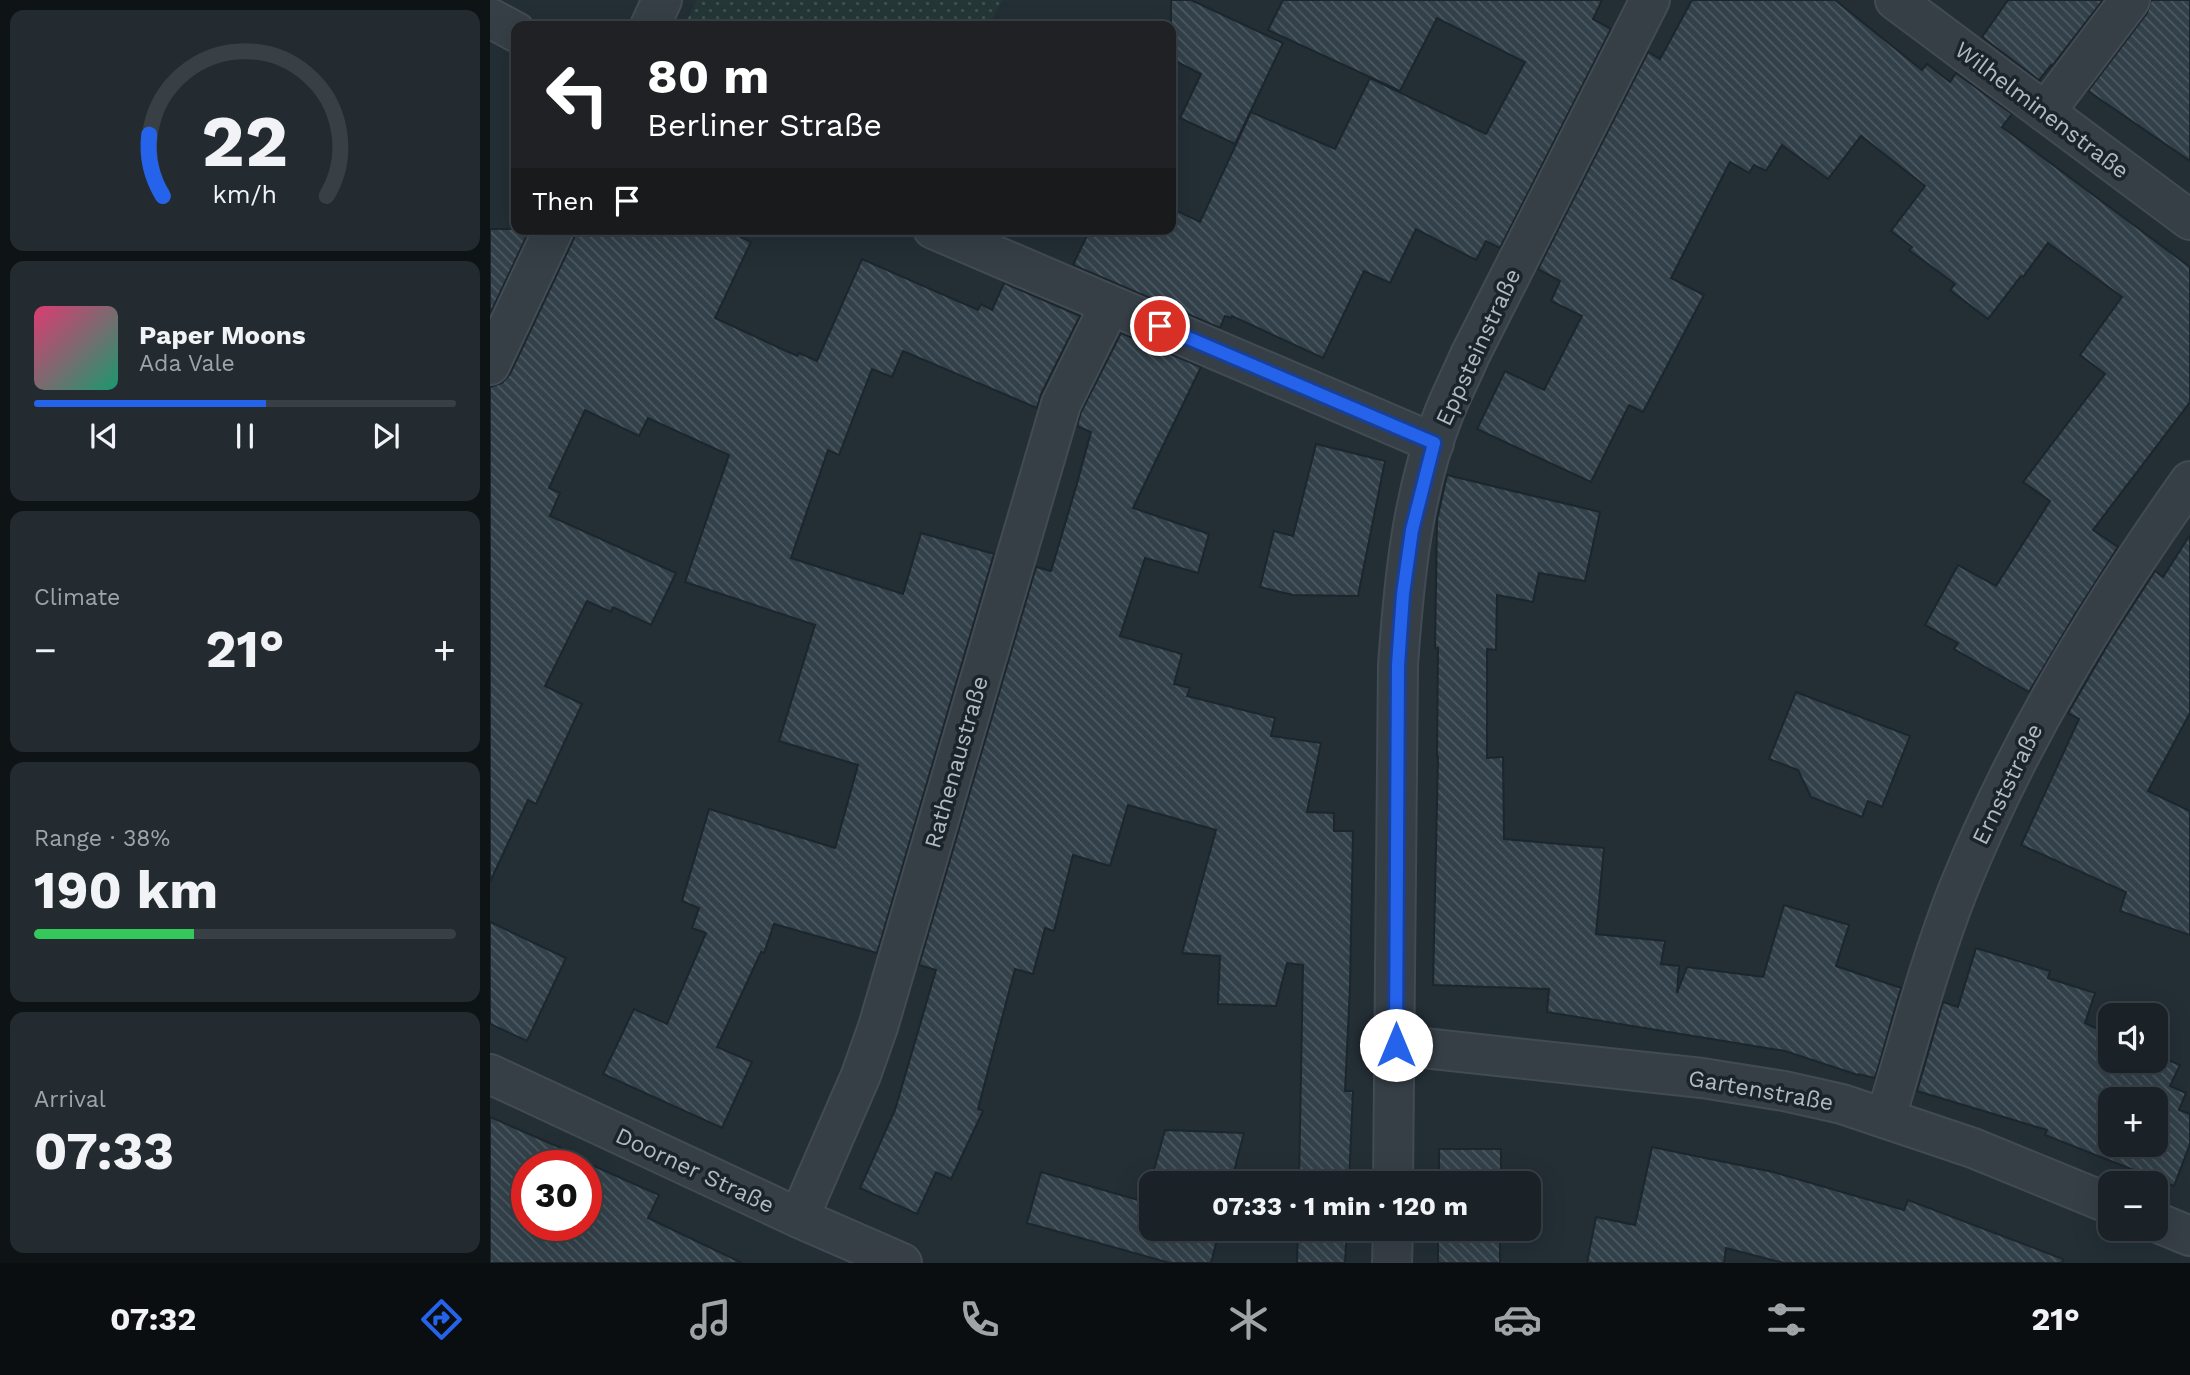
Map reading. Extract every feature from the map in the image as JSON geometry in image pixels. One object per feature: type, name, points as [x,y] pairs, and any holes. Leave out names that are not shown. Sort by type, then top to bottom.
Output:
[{"type":"street","points":[[652,21],[662,0]]},
{"type":"street","name":"Eppsteinstraße","points":[[1393,1171],[1398,665],[1403,594],[1412,530],[1443,414],[1650,0]]},
{"type":"street","name":"Wilhelminenstraße","points":[[1895,0],[2190,220]]},
{"type":"street","points":[[2045,112],[2130,0]]},
{"type":"street","points":[[490,18],[511,29]]},
{"type":"street","points":[[490,365],[551,235]]},
{"type":"street","points":[[947,235],[1434,443]]},
{"type":"street","name":"Rathenaustraße","points":[[799,1218],[861,1075],[878,1027],[1061,404],[1110,305]]},
{"type":"street","name":"Ernststraße","points":[[1886,1117],[1957,893],[2007,779],[2110,596],[2190,481]]},
{"type":"street","name":"Gartenstraße","points":[[1396,1045],[1702,1078],[1784,1091],[1886,1117],[1973,1148],[2098,1199]]},
{"type":"street","name":"Doorner Straße","points":[[490,1074],[902,1263]]},
{"type":"street","points":[[2168,1227],[2190,1236]]},
{"type":"street","points":[[1392,1263],[1393,1241]]},
{"type":"green space","points":[[697,0],[1002,0],[992,21],[686,21]]},
{"type":"building","points":[[1171,0],[1191,0],[1283,43],[1235,144],[1180,118],[1201,74],[1176,62],[1176,21],[1171,21]]},
{"type":"building","points":[[1283,0],[1602,0],[1593,19],[1611,29],[1500,248],[1486,241],[1476,260],[1416,229],[1390,283],[1364,271],[1323,358],[1232,316],[1225,316],[1220,328],[1073,265],[1087,235],[1176,235],[1176,210],[1200,222],[1251,112],[1335,149],[1370,78],[1486,134],[1525,62],[1437,18],[1400,91],[1268,30]]},
{"type":"building","points":[[1692,0],[1835,0],[1922,70],[1927,64],[1950,82],[1956,73],[2012,114],[2002,127],[2190,267],[2190,402],[2093,530],[2118,547],[2029,692],[1954,649],[1958,643],[1925,625],[1958,565],[1996,586],[2050,501],[2023,482],[2105,374],[2080,355],[2122,297],[2048,243],[1988,319],[1950,290],[1955,284],[1909,250],[1912,247],[1891,231],[1925,186],[1861,136],[1828,179],[1782,145],[1766,171],[1754,165],[1749,173],[1730,162],[1671,278],[1704,295],[1643,412],[1629,405],[1591,482],[1477,429],[1505,371],[1544,390],[1582,316],[1551,301],[1560,281],[1538,269],[1648,52],[1660,59]]},
{"type":"building","points":[[2008,0],[2103,0],[2039,80],[1982,37]]},
{"type":"building","points":[[2151,0],[2190,0],[2190,161],[2088,91],[2147,13]]},
{"type":"building","points":[[490,229],[511,229],[511,235],[527,235],[490,314]]},
{"type":"building","points":[[575,235],[737,235],[751,242],[715,318],[797,356],[799,353],[817,361],[862,259],[978,310],[981,304],[992,310],[1004,283],[1080,316],[1041,394],[1037,408],[903,351],[892,377],[872,369],[839,455],[828,450],[791,558],[903,594],[921,533],[994,554],[877,953],[774,924],[764,953],[761,952],[717,1047],[752,1062],[722,1128],[603,1074],[634,1009],[667,1024],[706,933],[692,928],[699,908],[682,901],[709,809],[835,848],[858,765],[779,741],[815,625],[685,582],[729,455],[648,418],[639,436],[585,410],[549,488],[560,493],[550,516],[676,573],[651,625],[613,607],[611,612],[587,601],[545,686],[582,704],[536,804],[528,800],[490,882],[490,387],[502,383],[510,374]]},
{"type":"building","points":[[1121,333],[1201,367],[1133,508],[1209,534],[1198,573],[1145,558],[1120,636],[1182,654],[1174,684],[1190,688],[1187,696],[1275,718],[1271,736],[1321,743],[1307,812],[1334,813],[1334,831],[1353,831],[1345,1091],[1353,1091],[1350,1171],[1299,1171],[1303,965],[1287,963],[1276,1006],[1218,1004],[1220,956],[1182,953],[1216,830],[1128,805],[1110,866],[1073,855],[1054,931],[1045,928],[1033,974],[1015,969],[978,1109],[983,1111],[951,1179],[936,1172],[917,1214],[860,1188],[895,1110],[936,970],[919,965],[1036,567],[1051,571],[1076,487],[1091,432],[1077,426],[1081,412]]},
{"type":"building","points":[[1316,444],[1385,461],[1358,596],[1293,595],[1260,587],[1274,531],[1293,536]]},
{"type":"building","points":[[1447,475],[1600,512],[1585,581],[1539,573],[1533,602],[1497,595],[1496,650],[1487,649],[1487,758],[1503,757],[1504,839],[1604,848],[1596,934],[1665,941],[1661,964],[1679,966],[1677,993],[1687,967],[1763,977],[1784,905],[1849,925],[1836,966],[1901,988],[1875,1078],[1785,1051],[1547,1012],[1549,989],[1433,985],[1438,757],[1438,648],[1435,648],[1437,520]]},
{"type":"building","points":[[2190,535],[2190,713],[2148,791],[2190,811],[2190,935],[2120,911],[2126,892],[2021,845],[2079,719],[2068,713],[2155,571],[2163,577]]},
{"type":"building","points":[[1796,692],[1910,736],[1882,807],[1868,801],[1862,817],[1811,797],[1798,770],[1769,759]]},
{"type":"building","points":[[490,922],[566,958],[527,1041],[490,1024]]},
{"type":"building","points":[[1976,948],[2050,971],[2048,978],[2095,993],[2085,1023],[2098,1029],[2098,1073],[2168,1073],[2168,1060],[2180,1065],[2170,1086],[2186,1093],[2179,1110],[2190,1114],[2190,1144],[2174,1186],[2168,1184],[2168,1171],[2136,1171],[2101,1157],[2168,1157],[2168,1087],[2098,1087],[2098,1156],[2045,1135],[2047,1130],[1917,1091],[1943,1002],[1958,1007]]},
{"type":"building","points":[[490,1117],[561,1148],[511,1150],[511,1241],[602,1241],[602,1170],[659,1195],[648,1218],[742,1263],[490,1263]]},
{"type":"building","points":[[1165,1130],[1244,1133],[1234,1171],[1154,1171]]},
{"type":"building","points":[[1652,1147],[1773,1172],[1904,1210],[1908,1200],[2063,1259],[2062,1263],[1784,1263],[1726,1248],[1724,1263],[1587,1263],[1596,1217],[1635,1225]]},
{"type":"building","points":[[1439,1149],[1501,1149],[1501,1171],[1439,1171]]},
{"type":"building","points":[[1041,1172],[1139,1200],[1139,1241],[1217,1241],[1211,1263],[1170,1263],[1027,1223]]},
{"type":"building","points":[[1298,1241],[1346,1241],[1345,1263],[1297,1263]]},
{"type":"building","points":[[1438,1241],[1500,1241],[1500,1263],[1438,1263]]},
{"type":"route","points":[[1160,326],[1434,443],[1412,530],[1403,594],[1398,665],[1396,1045]]}]
